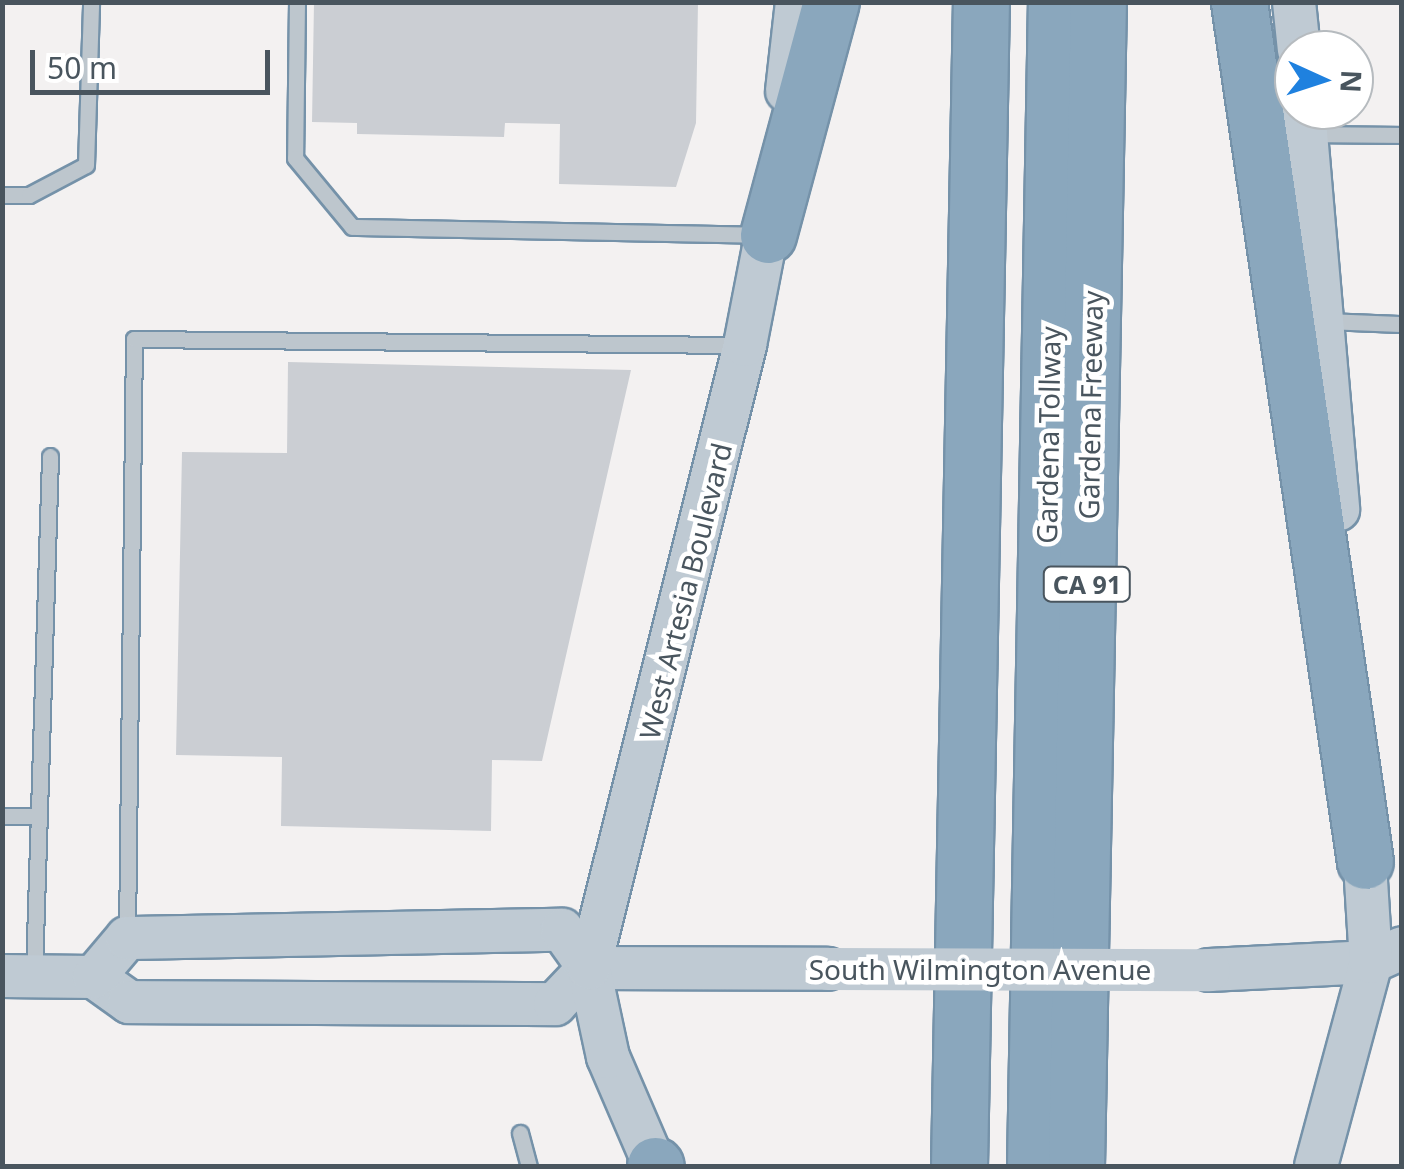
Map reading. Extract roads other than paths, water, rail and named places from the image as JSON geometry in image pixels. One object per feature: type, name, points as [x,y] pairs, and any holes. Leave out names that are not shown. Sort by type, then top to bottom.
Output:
[{"type":"highway","points":[[768,235],[831,2]]},
{"type":"highway","points":[[960,1166],[981,2]]},
{"type":"highway","name":"Gardena Tollway","points":[[1007,1166],[1026,2]]},
{"type":"highway","name":"Gardena Tollway","points":[[1034,1166],[1056,2]]},
{"type":"highway","name":"Gardena Freeway","points":[[1076,1166],[1098,2]]},
{"type":"highway","points":[[1239,2],[1366,861]]},
{"type":"main road","name":"West Artesia Boulevard","points":[[655,1166],[608,1057],[589,968],[745,346],[768,235],[797,2]]},
{"type":"main road","points":[[1294,2],[1296,30]]},
{"type":"main road","points":[[1307,130],[1366,861],[1391,963],[1316,1166]]},
{"type":"main road","points":[[18,976],[94,977],[129,1002],[555,1004],[589,968],[562,930],[127,938],[94,977]]},
{"type":"main road","name":"South Wilmington Avenue","points":[[589,968],[1210,970],[1391,963]]},
{"type":"lane","points":[[2,194],[29,195],[86,164],[91,2]]},
{"type":"lane","points":[[298,2],[295,158],[352,227],[768,235]]},
{"type":"lane","points":[[1365,130],[1402,135]]},
{"type":"lane","points":[[1322,321],[1402,324]]},
{"type":"lane","points":[[127,938],[134,339],[745,346]]},
{"type":"lane","points":[[18,976],[34,816],[50,456]]},
{"type":"lane","points":[[2,816],[34,816]]},
{"type":"lane","points":[[520,1133],[529,1166]]}]
